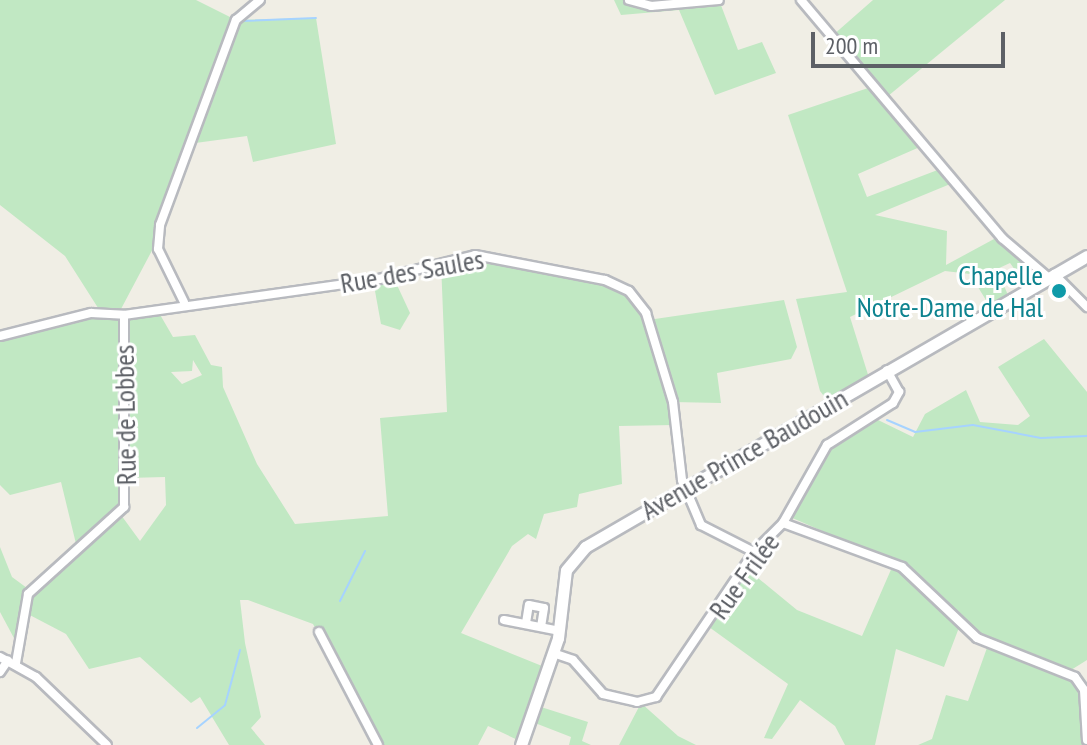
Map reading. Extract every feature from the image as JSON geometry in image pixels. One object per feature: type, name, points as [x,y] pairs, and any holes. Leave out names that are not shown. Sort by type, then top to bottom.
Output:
[{"type":"street","points":[[184,302],[158,249],[160,225],[236,20],[260,0]]},
{"type":"street","points":[[629,0],[651,6],[719,0]]},
{"type":"street","points":[[801,0],[1002,238],[1087,307]]},
{"type":"street","name":"Rue des Saules","points":[[0,336],[91,313],[124,315],[184,302],[375,279],[475,255],[605,280],[644,307],[673,402],[685,488],[704,531],[754,552]]},
{"type":"street","name":"Avenue Prince Baudouin","points":[[521,745],[560,631],[572,561],[685,488],[1087,256]]},
{"type":"street","name":"Rue de Lobbes","points":[[0,672],[8,660],[28,594],[124,507],[124,315]]},
{"type":"street","name":"Rue Frilée","points":[[553,653],[573,660],[603,694],[651,700],[754,552],[783,523],[834,438],[893,403],[899,389],[887,370]]},
{"type":"street","points":[[783,523],[902,567],[977,638],[1079,681],[1087,740]]},
{"type":"street","points":[[526,623],[529,605],[544,608],[541,626]]},
{"type":"street","points":[[504,620],[560,631]]},
{"type":"street","points":[[319,632],[378,745]]},
{"type":"street","points":[[8,660],[107,745]]},
{"type":"green space","points":[[0,0],[196,0],[236,20],[316,18],[336,144],[253,162],[247,136],[188,144],[157,241],[121,309],[155,306],[173,337],[195,335],[211,365],[222,367],[223,387],[257,464],[295,524],[388,516],[380,418],[447,412],[441,263],[475,255],[620,286],[648,320],[784,300],[797,347],[791,359],[717,373],[721,403],[673,402],[674,425],[619,426],[622,484],[579,494],[577,507],[544,514],[536,539],[528,534],[512,546],[461,633],[547,668],[522,742],[488,726],[478,745],[378,745],[313,624],[248,600],[240,600],[245,643],[261,717],[251,728],[265,745],[229,745],[200,697],[191,703],[140,657],[89,669],[66,634],[24,612],[15,640],[0,612],[0,547],[12,577],[31,591],[78,552],[61,482],[10,495],[0,485],[0,336],[100,311],[65,256],[0,205]],"holes":[[[193,360],[202,375],[182,384],[171,372],[192,371]],[[165,477],[166,505],[140,541],[121,515],[127,478]]]},
{"type":"green space","points":[[614,0],[719,0],[738,50],[762,42],[776,73],[715,95],[679,10],[621,15]]},
{"type":"green space","points":[[873,0],[1005,0],[888,96],[929,143],[858,174],[867,197],[948,166],[960,180],[875,215],[947,231],[946,265],[994,239],[993,226],[1049,278],[1026,285],[1010,263],[997,269],[1010,300],[992,310],[970,274],[945,271],[850,317],[870,381],[830,404],[820,391],[796,299],[847,292],[788,115],[877,85],[832,36]]},
{"type":"green space","points":[[381,281],[397,285],[410,313],[400,330],[381,324],[375,291]]},
{"type":"green space","points":[[1044,339],[1087,392],[1087,660],[1071,670],[978,635],[908,568],[790,517],[828,449],[878,420],[913,437],[925,414],[966,390],[980,422],[1018,425],[1030,416],[998,367]]},
{"type":"green space","points":[[893,565],[960,625],[944,667],[896,649],[875,745],[845,745],[835,726],[800,700],[772,739],[764,738],[788,684],[709,627],[747,569],[797,610],[862,636]]},
{"type":"green space","points":[[988,645],[1076,681],[1086,745],[918,745],[932,739],[946,695],[968,701]]},
{"type":"green space","points":[[641,703],[678,736],[696,745],[619,745]]},
{"type":"green space","points":[[541,707],[588,722],[582,741],[591,745],[569,745],[571,737],[535,723]]},
{"type":"waterway","points":[[241,21],[316,18]]},
{"type":"waterway","points":[[887,420],[915,432],[973,425],[1041,438],[1087,436]]},
{"type":"waterway","points":[[340,601],[365,551]]},
{"type":"waterway","points":[[197,728],[225,705],[240,650]]},
{"type":"place","name":"Chapelle Notre-Dame de Hal","points":[[1059,291]]}]
